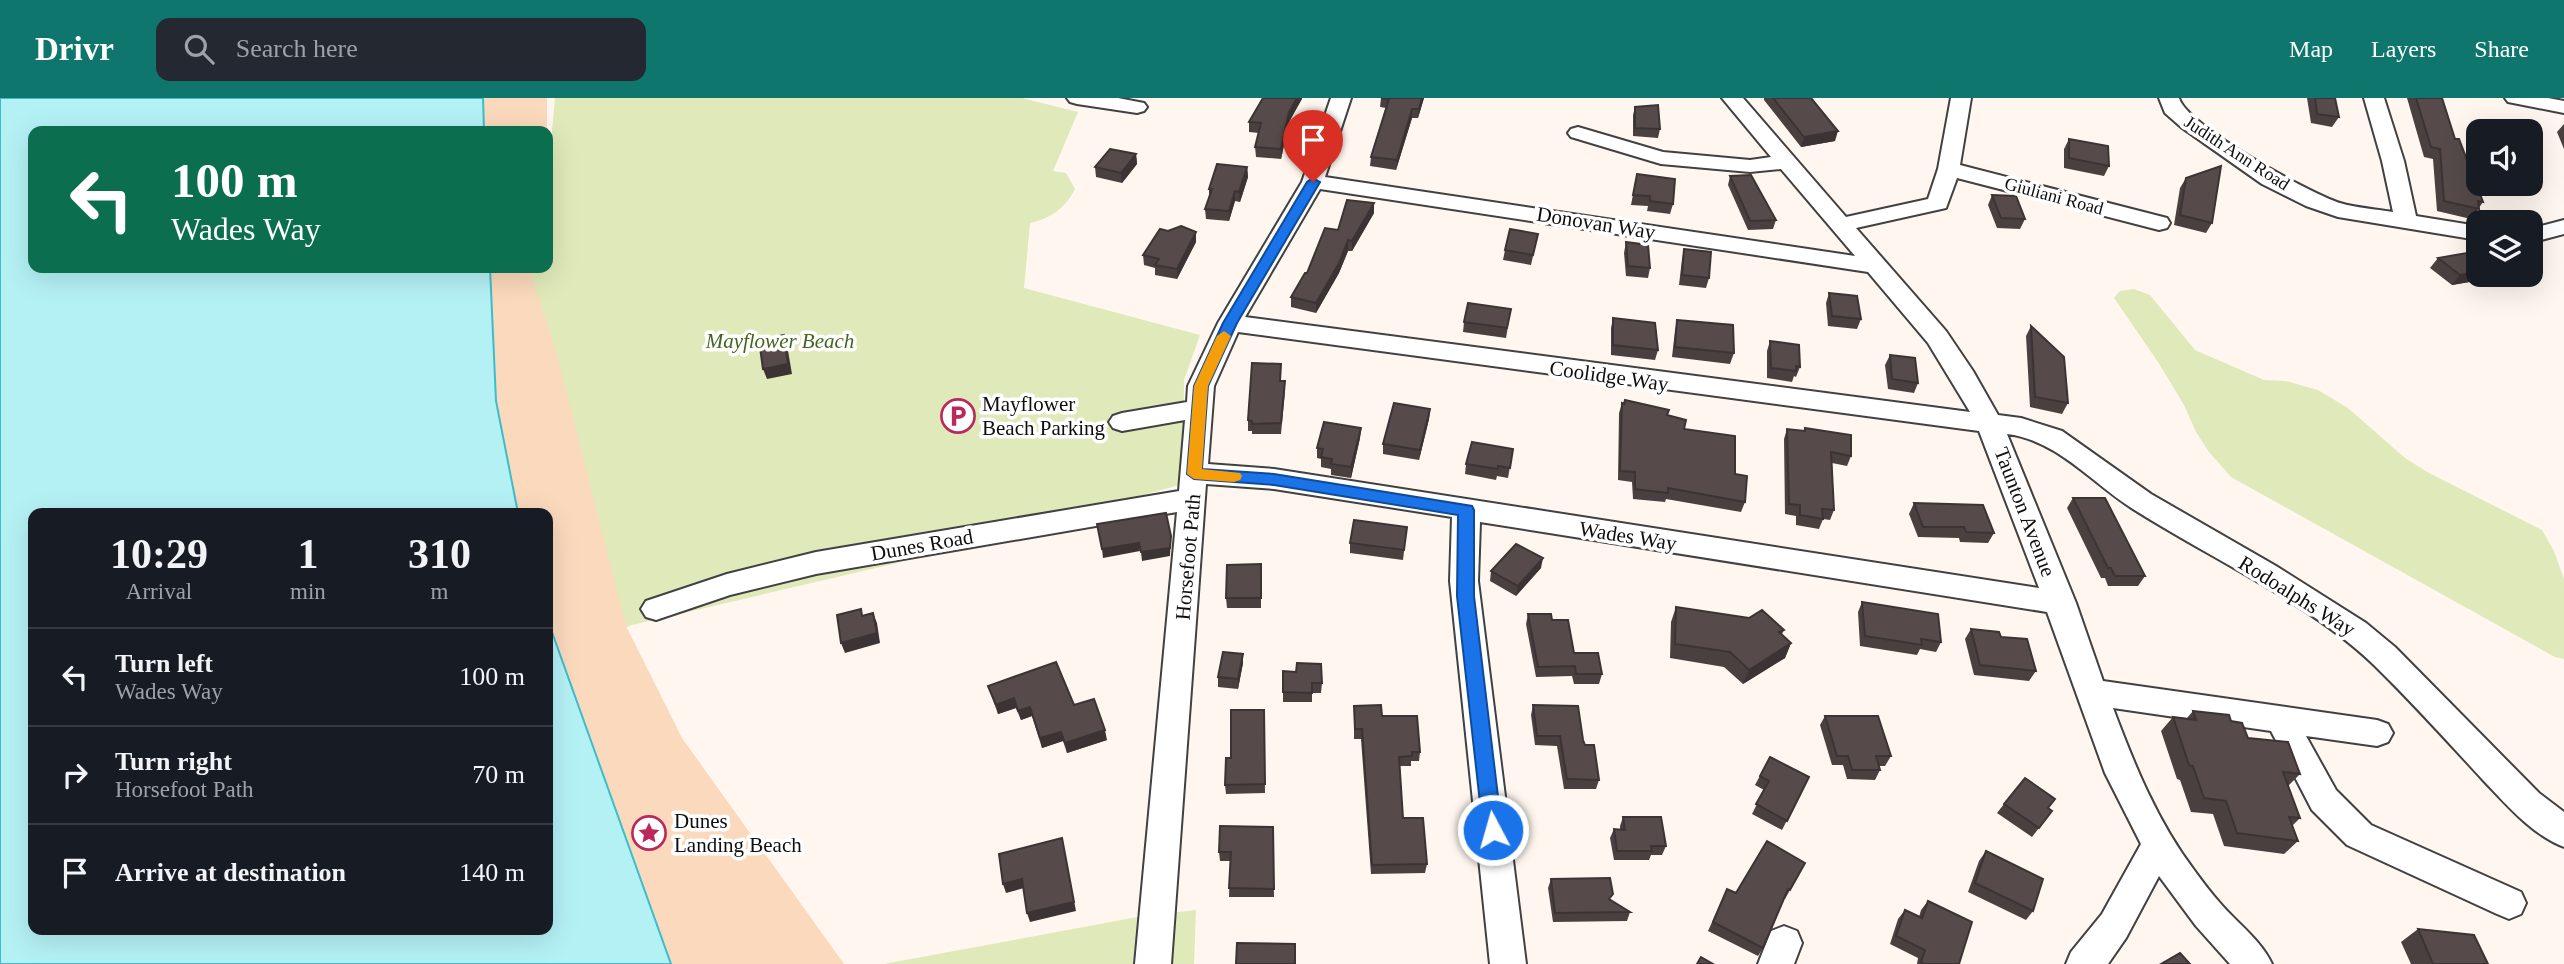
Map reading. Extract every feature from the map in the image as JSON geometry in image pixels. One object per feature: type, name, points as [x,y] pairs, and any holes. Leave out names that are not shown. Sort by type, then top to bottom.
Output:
[{"type":"street","points":[[1077,98],[1099,104],[1137,108]]},
{"type":"street","name":"Horsefoot Path","points":[[1153,964],[1201,386],[1230,323],[1313,182],[1341,98]]},
{"type":"street","name":"Taunton Avenue","points":[[1732,98],[1878,266],[1937,337],[1964,377],[1989,423],[2061,603],[2121,773],[2158,845],[2208,915],[2254,964]]},
{"type":"street","points":[[1842,225],[1938,202],[1949,169],[1961,98]]},
{"type":"street","name":"Judith Ann Road","points":[[2169,98],[2172,109],[2188,123],[2270,179],[2338,210],[2466,231]]},
{"type":"street","points":[[2374,98],[2393,161],[2406,222]]},
{"type":"street","points":[[2515,98],[2564,107]]},
{"type":"street","points":[[1578,133],[1661,158],[1750,166],[1787,162]]},
{"type":"street","name":"Giuliani Road","points":[[1949,169],[2159,223]]},
{"type":"street","name":"Donovan Way","points":[[1313,182],[1418,194],[1746,249],[1878,266]]},
{"type":"street","points":[[2543,233],[2564,227]]},
{"type":"street","name":"Coolidge Way","points":[[1230,323],[1748,395],[1989,423]]},
{"type":"street","points":[[1122,422],[1199,409]]},
{"type":"street","name":"Rodoalphs Way","points":[[1989,423],[2021,427],[2053,437],[2141,502],[2266,574],[2355,631],[2384,656],[2526,803],[2564,832]]},
{"type":"street","name":"Wades Way","points":[[1194,486],[1274,479],[2061,603]]},
{"type":"street","name":"Dunes Road","points":[[656,609],[738,582],[816,563],[1194,486]]},
{"type":"street","points":[[1466,510],[1464,581],[1507,964]]},
{"type":"street","points":[[2091,692],[2377,733]]},
{"type":"street","points":[[2281,719],[2325,800],[2359,835],[2439,874],[2509,903]]},
{"type":"street","points":[[2084,964],[2114,926],[2158,845]]},
{"type":"green space","name":"Mayflower Beach","points":[[555,98],[1022,98],[1078,112],[1053,171],[1066,173],[1075,189],[1057,211],[1030,223],[1024,288],[1200,335],[1184,380],[1183,484],[893,564],[632,625],[553,658],[553,508],[545,508],[421,273],[553,273],[552,126]]},
{"type":"green space","points":[[2134,289],[2150,295],[2195,350],[2264,380],[2286,381],[2318,390],[2348,408],[2405,458],[2429,473],[2542,530],[2554,551],[2564,579],[2564,659],[2555,657],[2231,477],[2209,452],[2158,362],[2114,298],[2120,291]]},
{"type":"green space","points":[[1196,910],[1194,964],[884,964],[1143,916]]},
{"type":"sand","points":[[452,98],[547,98],[547,126],[445,126]]},
{"type":"sand","points":[[417,273],[531,273],[557,355],[626,626],[682,738],[844,964],[535,964],[546,935],[553,935],[553,508],[387,508]]},
{"type":"water","points":[[0,98],[483,98],[484,126],[28,126],[28,273],[490,273],[496,401],[517,508],[28,508],[28,935],[553,935],[553,635],[671,964],[0,964]]},
{"type":"building","points":[[1263,98],[1297,98],[1289,112],[1281,149],[1255,147],[1261,123],[1249,122]]},
{"type":"building","points":[[1381,98],[1422,98],[1419,109],[1412,109],[1397,160],[1371,157],[1389,99]]},
{"type":"building","points":[[1773,98],[1811,98],[1838,131],[1804,137]]},
{"type":"building","points":[[2315,98],[2335,98],[2339,117],[2317,114]]},
{"type":"building","points":[[2416,98],[2442,98],[2455,139],[2459,139],[2466,157],[2466,196],[2481,196],[2483,202],[2478,201],[2479,209],[2444,201],[2440,149],[2431,147]]},
{"type":"building","points":[[1658,105],[1660,129],[1635,128],[1635,107]]},
{"type":"building","points":[[2069,139],[2108,146],[2109,166],[2069,158]]},
{"type":"building","points":[[1110,149],[1136,154],[1121,173],[1095,167]]},
{"type":"building","points":[[1217,164],[1247,167],[1229,211],[1205,209]]},
{"type":"building","points":[[2221,166],[2212,223],[2180,215],[2186,178]]},
{"type":"building","points":[[1637,174],[1675,179],[1673,204],[1650,201],[1650,196],[1633,195]]},
{"type":"building","points":[[1751,175],[1776,220],[1750,221],[1730,176]]},
{"type":"building","points":[[1992,195],[2016,196],[2025,219],[2001,218]]},
{"type":"building","points":[[1347,200],[1374,203],[1352,241],[1348,240],[1339,263],[1316,303],[1291,297],[1307,273],[1325,228],[1338,230]]},
{"type":"building","points":[[1181,226],[1196,232],[1177,269],[1155,265],[1159,259],[1143,255],[1160,229],[1168,231]]},
{"type":"building","points":[[1510,229],[1538,234],[1533,255],[1505,250]]},
{"type":"building","points":[[1626,242],[1648,245],[1650,268],[1628,266]]},
{"type":"building","points":[[1684,249],[1711,252],[1709,278],[1682,275]]},
{"type":"building","points":[[2466,253],[2466,274],[2460,275],[2438,258]]},
{"type":"building","points":[[1829,293],[1857,296],[1861,319],[1832,316]]},
{"type":"building","points":[[1468,303],[1511,309],[1507,328],[1464,322]]},
{"type":"building","points":[[1613,318],[1655,323],[1658,350],[1613,345]]},
{"type":"building","points":[[1677,320],[1733,325],[1734,353],[1675,347]]},
{"type":"building","points":[[2031,326],[2064,357],[2068,403],[2035,397]]},
{"type":"building","points":[[784,335],[788,364],[763,369],[759,340]]},
{"type":"building","points":[[1770,341],[1799,345],[1800,367],[1796,366],[1796,371],[1771,368]]},
{"type":"building","points":[[1890,355],[1915,358],[1918,383],[1892,379]]},
{"type":"building","points":[[1252,363],[1281,364],[1280,381],[1285,381],[1281,423],[1252,424],[1252,421],[1248,420]]},
{"type":"building","points":[[1625,400],[1669,410],[1667,415],[1686,420],[1684,429],[1735,436],[1735,474],[1747,476],[1745,502],[1668,488],[1668,493],[1635,489],[1635,472],[1620,471],[1622,403],[1624,404]]},
{"type":"building","points":[[1394,403],[1430,409],[1420,450],[1383,444]]},
{"type":"building","points":[[1324,422],[1361,428],[1351,467],[1331,464],[1332,459],[1321,457],[1323,449],[1317,448]]},
{"type":"building","points":[[1805,428],[1851,435],[1851,456],[1831,452],[1834,510],[1822,509],[1823,519],[1800,515],[1800,505],[1789,504],[1787,429],[1805,431]]},
{"type":"building","points":[[1472,442],[1513,449],[1510,468],[1466,464]]},
{"type":"building","points":[[2073,498],[2105,498],[2145,576],[2115,576],[2111,568],[2108,568]]},
{"type":"building","points":[[1914,503],[1983,505],[1994,533],[1966,532],[1964,527],[1923,527]]},
{"type":"building","points":[[1166,513],[1171,536],[1170,548],[1141,552],[1139,543],[1102,549],[1097,524]]},
{"type":"building","points":[[1354,520],[1407,527],[1404,550],[1350,543]]},
{"type":"building","points":[[1516,544],[1543,558],[1518,586],[1491,571]]},
{"type":"building","points":[[1261,564],[1261,598],[1226,598],[1227,565]]},
{"type":"building","points":[[1862,602],[1938,614],[1941,642],[1921,639],[1922,645],[1865,636]]},
{"type":"building","points":[[1676,607],[1749,618],[1762,610],[1784,630],[1779,632],[1791,643],[1749,670],[1730,652],[1675,644]]},
{"type":"building","points":[[861,609],[862,616],[873,613],[877,633],[841,643],[837,615]]},
{"type":"building","points":[[1528,614],[1551,614],[1552,620],[1568,620],[1574,653],[1598,653],[1602,674],[1576,674],[1575,666],[1538,667]]},
{"type":"building","points":[[1971,629],[1999,632],[2001,637],[2027,639],[2036,671],[1980,665]]},
{"type":"building","points":[[1223,652],[1243,654],[1238,679],[1218,677]]},
{"type":"building","points":[[1056,662],[1074,705],[1094,699],[1105,730],[1065,743],[1061,732],[1040,738],[1030,707],[1018,711],[1014,698],[996,705],[988,686]]},
{"type":"building","points":[[1297,663],[1321,664],[1322,683],[1312,683],[1312,693],[1283,692],[1283,671],[1296,672]]},
{"type":"building","points":[[1381,705],[1382,716],[1417,716],[1420,752],[1399,757],[1403,818],[1423,818],[1427,864],[1372,865],[1362,729],[1355,729],[1354,706]]},
{"type":"building","points":[[1533,705],[1578,706],[1585,745],[1594,745],[1599,780],[1567,779],[1560,736],[1537,736]]},
{"type":"building","points":[[1231,710],[1264,710],[1265,784],[1225,785],[1226,758],[1231,758]]},
{"type":"building","points":[[2193,711],[2229,715],[2231,721],[2242,723],[2248,738],[2288,742],[2300,774],[2283,772],[2300,818],[2289,817],[2298,841],[2237,833],[2226,801],[2204,798],[2193,766],[2189,765],[2173,717],[2196,720]]},
{"type":"building","points":[[1825,716],[1878,716],[1891,756],[1876,756],[1880,770],[1852,770],[1848,756],[1837,756]]},
{"type":"building","points":[[1770,757],[1809,777],[1787,821],[1756,804],[1769,781],[1760,776]]},
{"type":"building","points":[[2025,778],[2055,799],[2048,808],[2052,811],[2039,828],[2004,804]]},
{"type":"building","points":[[1623,817],[1661,817],[1666,846],[1651,846],[1652,851],[1617,851],[1614,829],[1625,830]]},
{"type":"building","points":[[1220,826],[1273,827],[1274,889],[1229,888],[1231,852],[1219,852]]},
{"type":"building","points":[[1062,838],[1074,902],[1027,913],[1022,879],[1003,884],[999,854]]},
{"type":"building","points":[[1767,841],[1805,863],[1790,890],[1788,889],[1763,948],[1713,922],[1727,889],[1736,893]]},
{"type":"building","points":[[1986,851],[2043,879],[2033,911],[1975,883]]},
{"type":"building","points":[[1610,878],[1613,894],[1609,899],[1630,912],[1555,913],[1551,879]]},
{"type":"building","points":[[1928,901],[1972,922],[1959,964],[1924,964],[1921,962],[1925,950],[1896,936],[1905,910],[1922,918]]},
{"type":"building","points":[[2418,929],[2474,935],[2488,964],[2433,964]]},
{"type":"building","points":[[1237,943],[1295,944],[1295,964],[1236,964]]},
{"type":"building","points":[[2180,953],[2190,964],[2161,964]]},
{"type":"building","points":[[1701,957],[1713,964],[1697,964]]},
{"type":"slow traffic","points":[[1224,336],[1201,386],[1194,474],[1234,476]]},
{"type":"place","name":"Mayflower Beach Parking","points":[[958,416]]},
{"type":"place","name":"Dunes Landing Beach","points":[[649,833]]},
{"type":"route","points":[[1313,182],[1230,323],[1201,386],[1194,474],[1274,479],[1466,510],[1464,581],[1493,830]]}]
